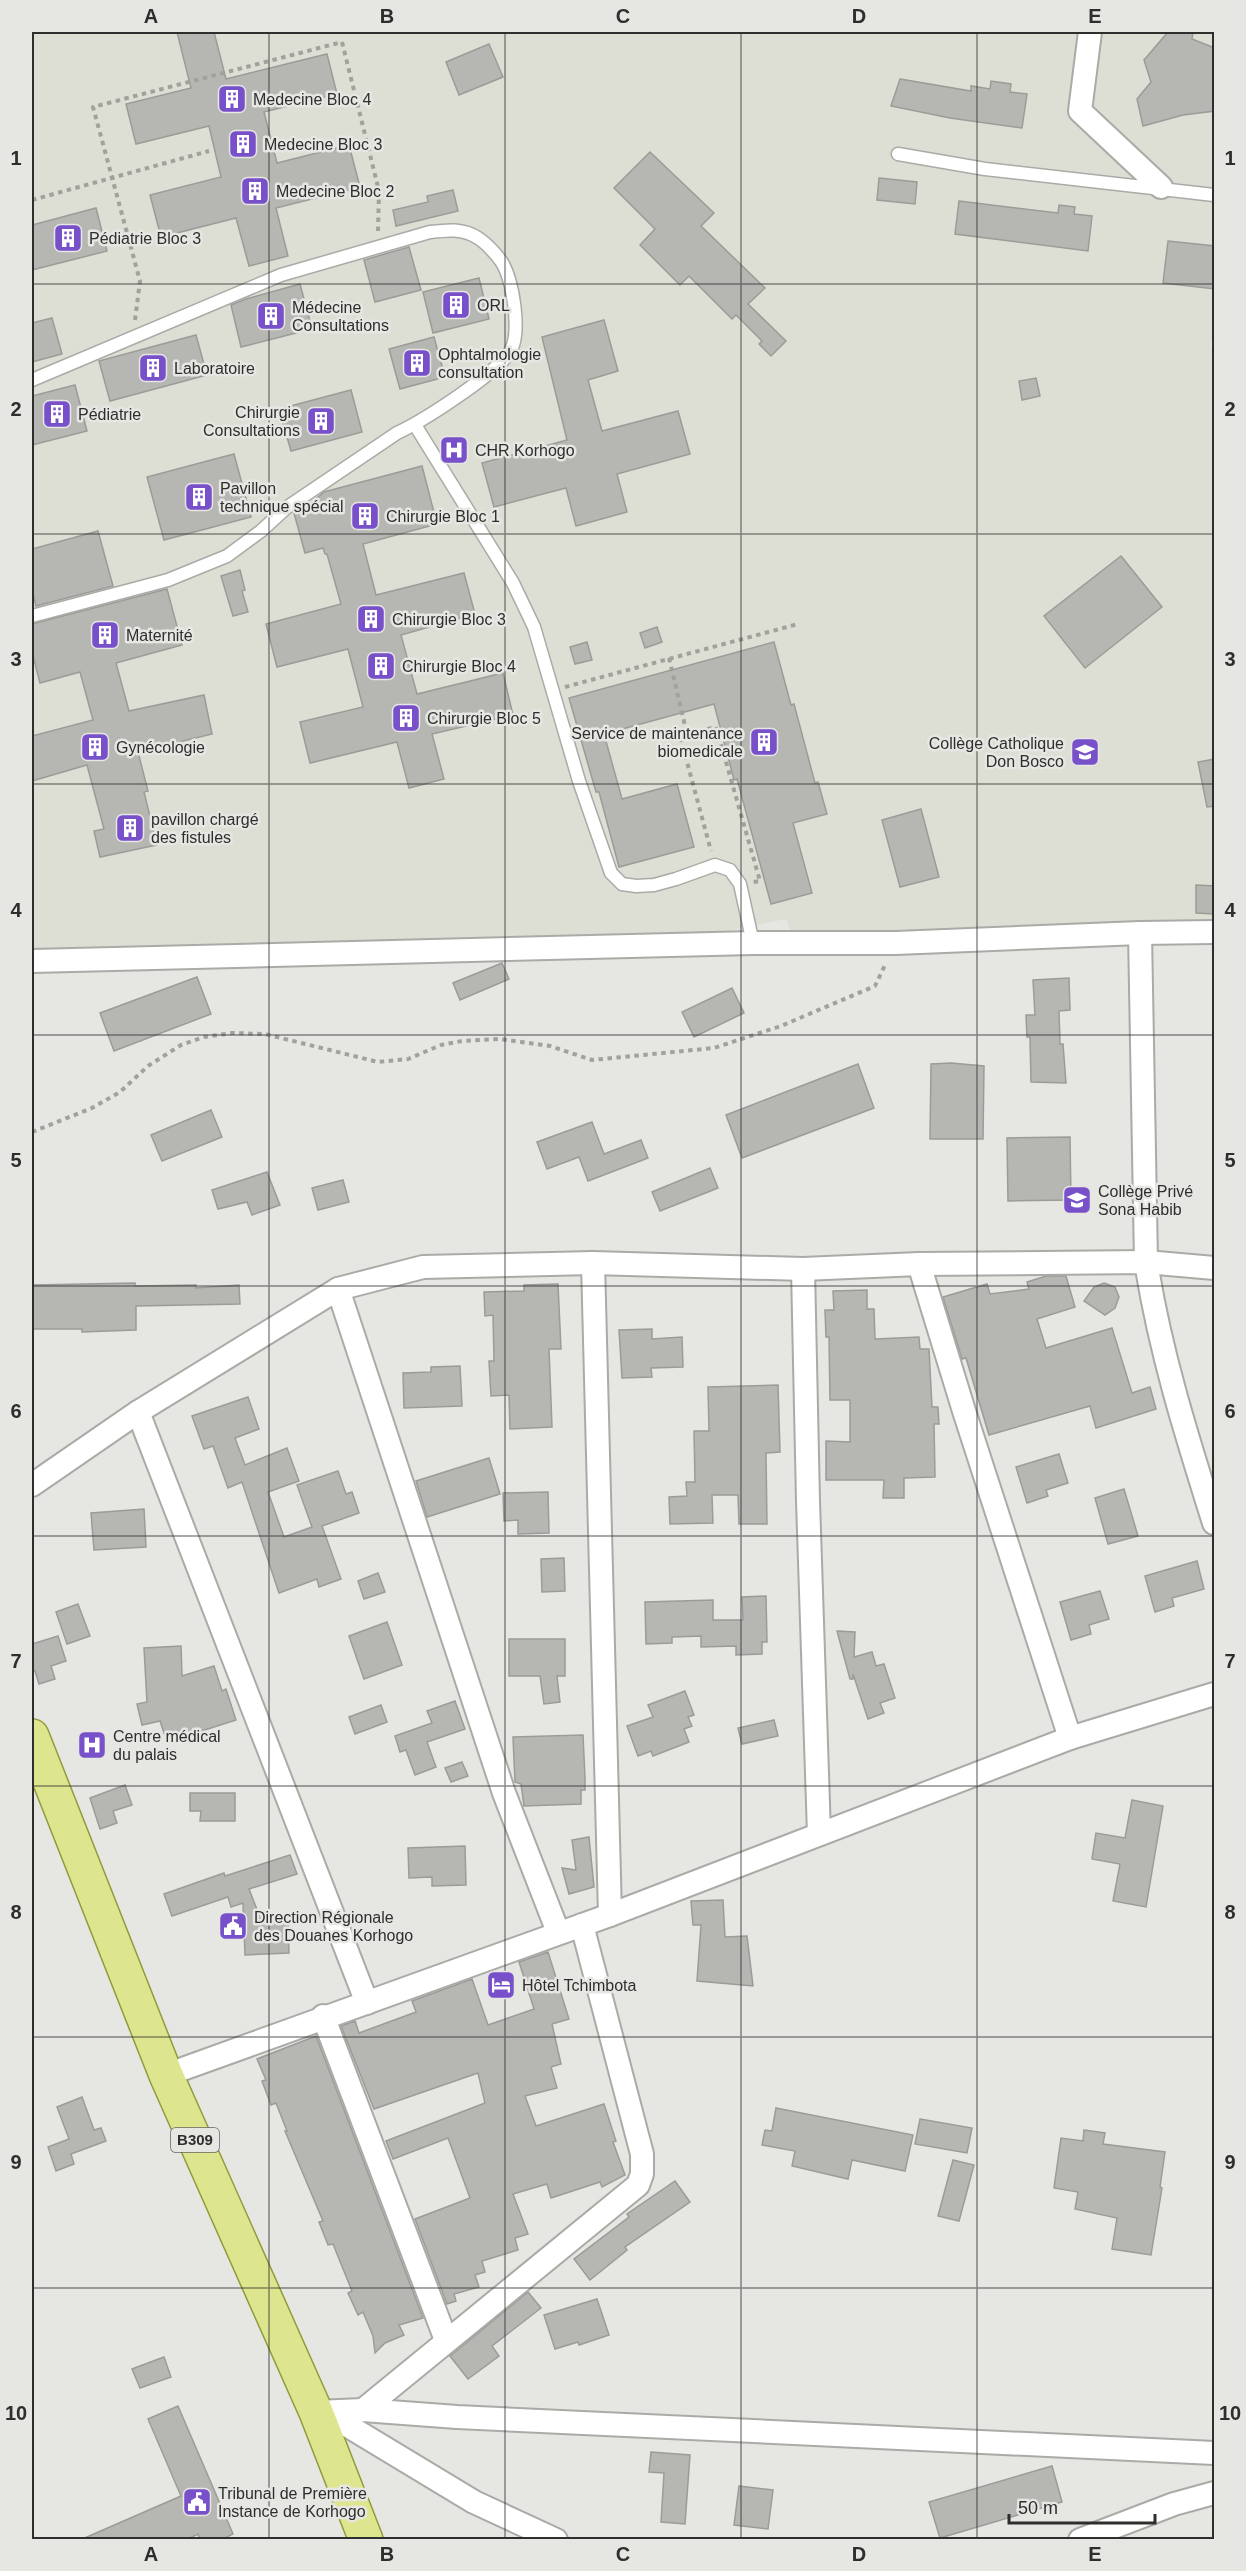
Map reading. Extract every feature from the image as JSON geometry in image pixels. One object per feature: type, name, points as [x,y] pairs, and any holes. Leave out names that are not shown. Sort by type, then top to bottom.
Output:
[{"type":"main road","name":"B309","points":[[32,1736],[41,1787],[166,2075],[321,2412],[366,2540]]},
{"type":"street","points":[[1090,32],[1080,111],[1161,187]]},
{"type":"street","points":[[32,961],[753,943],[896,943],[1215,932]]},
{"type":"street","points":[[1140,933],[1146,1262],[1155,1316],[1185,1430],[1215,1523]]},
{"type":"street","points":[[32,1485],[138,1412],[338,1289],[423,1267],[593,1263],[803,1269],[919,1264],[1146,1262],[1215,1268]]},
{"type":"street","points":[[593,1263],[610,1915]]},
{"type":"street","points":[[919,1264],[1070,1738]]},
{"type":"street","points":[[803,1269],[808,1513],[819,1834]]},
{"type":"street","points":[[338,1289],[504,1793],[558,1932]]},
{"type":"street","points":[[138,1412],[367,2003]]},
{"type":"street","points":[[166,2075],[323,2016],[367,2003],[610,1915],[1070,1738],[1215,1694]]},
{"type":"street","points":[[363,2409],[638,2185],[642,2174],[642,2154],[632,2108],[582,1925]]},
{"type":"street","points":[[323,2016],[446,2340]]},
{"type":"street","points":[[321,2412],[363,2409],[457,2417],[1215,2453]]},
{"type":"street","points":[[321,2412],[474,2502],[556,2540]]},
{"type":"street","points":[[1080,2540],[1174,2504],[1215,2493]]},
{"type":"lane","points":[[898,154],[985,169],[1161,187],[1215,195]]},
{"type":"lane","points":[[32,380],[281,275],[430,232],[453,229],[479,238],[502,262],[513,299],[516,335],[511,350],[482,378],[415,425],[397,433],[286,507],[261,531],[227,556],[168,580],[32,616]]},
{"type":"lane","points":[[415,425],[513,583],[534,627],[579,781],[611,873],[622,884],[654,885],[715,865],[730,870],[740,884],[753,943]]},
{"type":"path","points":[[133,338],[140,281],[93,107],[342,42],[379,191],[377,247]]},
{"type":"path","points":[[32,200],[209,151]]},
{"type":"path","points":[[552,690],[798,624]]},
{"type":"path","points":[[669,658],[687,734]]},
{"type":"path","points":[[715,865],[680,736],[716,727],[760,881],[740,884]]},
{"type":"path","points":[[32,1132],[92,1108],[120,1092],[148,1066],[181,1045],[204,1037],[232,1033],[264,1034],[378,1062],[408,1059],[441,1046],[462,1041],[500,1040],[550,1046],[592,1060],[714,1048],[781,1026],[875,986],[896,943]]},
{"type":"shaded area","name":"CHR Korhogo","points":[[32,32],[1214,32],[1214,339],[1210,344],[1214,351],[1214,924],[793,938],[786,919],[697,937],[32,952]]},
{"type":"building","points":[[177,32],[214,32],[226,79],[327,54],[337,94],[264,112],[277,163],[349,145],[360,187],[276,208],[288,256],[249,266],[236,218],[161,237],[150,195],[221,177],[209,126],[136,144],[126,104],[191,88]]},
{"type":"building","points":[[1168,32],[1193,32],[1192,39],[1215,48],[1215,111],[1183,115],[1143,126],[1137,99],[1151,82],[1144,60]]},
{"type":"building","points":[[489,44],[503,77],[459,95],[446,62]]},
{"type":"building","points":[[900,79],[971,91],[971,86],[990,89],[991,81],[1011,84],[1010,92],[1027,94],[1022,128],[950,118],[891,106]]},
{"type":"building","points":[[650,152],[714,213],[701,226],[765,288],[748,304],[786,341],[771,356],[759,344],[762,341],[736,315],[732,319],[689,276],[680,285],[640,245],[655,229],[614,188]]},
{"type":"building","points":[[879,178],[917,182],[915,204],[877,200]]},
{"type":"building","points":[[453,190],[458,211],[396,226],[393,210],[428,202],[427,196]]},
{"type":"building","points":[[959,201],[1058,213],[1059,205],[1075,207],[1074,214],[1092,216],[1088,251],[955,234]]},
{"type":"building","name":"Pédiatrie Bloc 3","points":[[96,208],[107,251],[32,270],[32,225]]},
{"type":"building","points":[[1168,241],[1215,246],[1215,289],[1163,283]]},
{"type":"building","points":[[409,247],[421,290],[375,302],[364,260]]},
{"type":"building","name":"ORL","points":[[479,278],[489,319],[433,333],[423,292]]},
{"type":"building","name":"Médecine Consultations","points":[[300,284],[312,329],[241,347],[231,305]]},
{"type":"building","points":[[52,318],[62,354],[32,362],[32,323]]},
{"type":"building","points":[[604,320],[618,371],[588,380],[602,431],[678,411],[690,454],[617,474],[627,512],[576,526],[566,488],[494,507],[482,463],[567,440],[542,337]]},
{"type":"building","name":"Laboratoire","points":[[196,335],[207,375],[110,401],[99,361]]},
{"type":"building","name":"Ophtalmologie consultation","points":[[434,337],[445,377],[400,389],[389,349]]},
{"type":"building","points":[[1036,378],[1040,396],[1022,400],[1019,381]]},
{"type":"building","name":"Pédiatrie","points":[[75,385],[87,431],[32,445],[32,396]]},
{"type":"building","name":"Chirurgie Consultations","points":[[351,390],[362,432],[291,451],[279,409]]},
{"type":"building","name":"Pavillon technique spécial","points":[[234,454],[251,517],[164,540],[147,477]]},
{"type":"building","points":[[422,466],[437,524],[363,544],[376,595],[464,573],[475,614],[401,635],[417,694],[503,673],[513,715],[432,734],[444,779],[409,788],[397,742],[310,763],[300,722],[363,707],[348,649],[277,667],[266,624],[341,604],[327,554],[323,548],[305,553],[294,513],[324,492]]},
{"type":"building","points":[[98,531],[113,586],[36,606],[32,590],[32,549]]},
{"type":"building","points":[[1121,556],[1162,607],[1085,668],[1044,616]]},
{"type":"building","points":[[240,570],[245,590],[242,591],[248,612],[233,616],[221,576]]},
{"type":"building","points":[[167,589],[182,645],[116,663],[129,711],[204,695],[212,734],[138,752],[148,791],[144,792],[157,845],[100,857],[94,831],[104,829],[87,765],[32,781],[32,736],[93,720],[80,672],[40,683],[32,652],[32,624]]},
{"type":"building","points":[[657,627],[662,642],[645,648],[640,633]]},
{"type":"building","points":[[587,642],[592,660],[575,664],[570,647]]},
{"type":"building","points":[[774,642],[791,705],[794,704],[815,783],[818,782],[827,814],[793,823],[812,893],[771,904],[714,704],[604,734],[622,799],[677,784],[694,847],[619,867],[599,792],[596,792],[569,698]]},
{"type":"building","points":[[1215,759],[1215,806],[1207,807],[1198,762]]},
{"type":"building","points":[[921,809],[939,877],[900,887],[882,820]]},
{"type":"building","points":[[1196,885],[1215,886],[1215,914],[1196,913]]},
{"type":"building","points":[[502,963],[509,979],[460,1000],[453,983]]},
{"type":"building","points":[[197,977],[211,1014],[114,1051],[100,1013]]},
{"type":"building","points":[[1069,978],[1070,1010],[1059,1011],[1060,1044],[1063,1044],[1066,1083],[1031,1082],[1030,1037],[1027,1037],[1026,1015],[1035,1015],[1033,980]]},
{"type":"building","points":[[732,988],[744,1013],[694,1037],[682,1012]]},
{"type":"building","points":[[858,1064],[874,1108],[742,1158],[726,1115]]},
{"type":"building","points":[[931,1064],[984,1066],[983,1139],[930,1139]]},
{"type":"building","points":[[211,1110],[222,1137],[162,1161],[151,1135]]},
{"type":"building","points":[[592,1122],[604,1154],[641,1140],[648,1158],[588,1181],[579,1157],[547,1169],[537,1142]]},
{"type":"building","points":[[1070,1137],[1071,1200],[1008,1201],[1007,1138]]},
{"type":"building","points":[[710,1168],[718,1188],[660,1211],[652,1192]]},
{"type":"building","points":[[267,1172],[280,1205],[252,1215],[247,1202],[218,1209],[212,1190]]},
{"type":"building","points":[[343,1180],[349,1202],[318,1210],[312,1188]]},
{"type":"building","points":[[1046,1276],[1066,1276],[1075,1307],[1037,1319],[1046,1348],[1112,1328],[1132,1393],[1150,1387],[1156,1409],[1096,1428],[1090,1406],[989,1435],[966,1358],[962,1359],[943,1297],[987,1284],[990,1294],[1029,1289],[1027,1282]]},
{"type":"building","points":[[135,1283],[135,1286],[196,1285],[196,1288],[239,1285],[240,1304],[136,1306],[136,1330],[82,1332],[82,1329],[32,1329],[32,1285]]},
{"type":"building","points":[[1104,1283],[1115,1287],[1119,1297],[1115,1308],[1105,1315],[1084,1301],[1094,1287]]},
{"type":"building","points":[[558,1284],[561,1349],[549,1349],[552,1427],[510,1429],[509,1395],[491,1396],[489,1361],[494,1361],[493,1315],[485,1316],[484,1292],[524,1291],[524,1285]]},
{"type":"building","points":[[867,1290],[867,1309],[874,1309],[875,1339],[919,1337],[920,1349],[929,1349],[932,1407],[938,1407],[939,1424],[934,1424],[935,1477],[904,1478],[904,1498],[883,1498],[884,1480],[826,1480],[826,1441],[850,1442],[850,1400],[830,1400],[829,1337],[826,1337],[825,1310],[834,1310],[833,1291]]},
{"type":"building","points":[[652,1329],[652,1339],[682,1337],[683,1367],[651,1368],[652,1377],[622,1378],[619,1330]]},
{"type":"building","points":[[460,1366],[462,1406],[404,1408],[403,1373],[431,1372],[431,1367]]},
{"type":"building","points":[[778,1385],[780,1452],[766,1453],[767,1524],[739,1524],[738,1495],[712,1495],[713,1523],[670,1524],[669,1497],[687,1496],[686,1482],[695,1482],[694,1431],[709,1431],[708,1387]]},
{"type":"building","points":[[248,1397],[259,1429],[235,1438],[245,1465],[287,1448],[299,1481],[268,1492],[284,1537],[312,1527],[297,1485],[338,1471],[346,1494],[352,1492],[359,1513],[322,1526],[341,1579],[319,1587],[317,1579],[279,1593],[242,1482],[228,1488],[213,1446],[204,1449],[192,1416]]},
{"type":"building","points":[[1059,1454],[1068,1483],[1046,1490],[1048,1496],[1027,1503],[1016,1467]]},
{"type":"building","points":[[489,1458],[500,1494],[427,1517],[416,1481]]},
{"type":"building","points":[[1124,1489],[1138,1536],[1108,1544],[1095,1498]]},
{"type":"building","points":[[548,1492],[549,1533],[518,1534],[518,1520],[504,1521],[503,1493]]},
{"type":"building","points":[[144,1509],[146,1547],[94,1550],[91,1513]]},
{"type":"building","points":[[564,1558],[565,1591],[542,1592],[541,1559]]},
{"type":"building","points":[[1197,1561],[1204,1589],[1172,1598],[1174,1606],[1155,1612],[1145,1576]]},
{"type":"building","points":[[378,1573],[385,1592],[364,1599],[358,1581]]},
{"type":"building","points":[[1100,1591],[1109,1619],[1089,1625],[1091,1634],[1071,1640],[1060,1602]]},
{"type":"building","points":[[766,1596],[767,1642],[762,1642],[762,1654],[736,1655],[736,1646],[701,1647],[701,1636],[672,1637],[672,1643],[646,1644],[645,1602],[713,1600],[713,1620],[743,1620],[742,1597]]},
{"type":"building","points":[[78,1604],[90,1636],[67,1644],[56,1612]]},
{"type":"building","points":[[387,1622],[402,1665],[364,1679],[349,1636]]},
{"type":"building","points":[[837,1631],[855,1632],[854,1657],[872,1652],[876,1666],[884,1664],[895,1698],[880,1703],[884,1713],[868,1719],[853,1674],[853,1679],[850,1679]]},
{"type":"building","points":[[58,1636],[66,1661],[51,1666],[55,1679],[39,1684],[35,1671],[32,1672],[32,1644]]},
{"type":"building","points":[[509,1639],[565,1639],[565,1676],[557,1676],[560,1702],[544,1704],[540,1676],[509,1676]]},
{"type":"building","points":[[181,1646],[182,1676],[214,1666],[222,1691],[226,1689],[236,1720],[167,1742],[160,1721],[142,1725],[137,1704],[147,1702],[144,1648]]},
{"type":"building","points":[[685,1691],[694,1715],[688,1717],[692,1726],[684,1729],[689,1742],[653,1756],[651,1751],[638,1756],[627,1726],[653,1717],[648,1705]]},
{"type":"building","points":[[455,1701],[465,1729],[427,1742],[436,1767],[415,1775],[406,1750],[400,1752],[395,1736],[432,1723],[427,1711]]},
{"type":"building","points":[[381,1705],[387,1722],[355,1734],[349,1717]]},
{"type":"building","points":[[774,1720],[778,1736],[742,1744],[738,1728]]},
{"type":"building","points":[[583,1735],[585,1790],[581,1790],[581,1804],[524,1806],[521,1784],[515,1782],[513,1737]]},
{"type":"building","points":[[462,1762],[468,1776],[451,1782],[445,1768]]},
{"type":"building","points":[[125,1785],[132,1805],[113,1811],[117,1823],[100,1829],[90,1798]]},
{"type":"building","points":[[190,1793],[235,1793],[235,1821],[200,1821],[201,1811],[190,1811]]},
{"type":"building","points":[[1132,1800],[1163,1806],[1146,1907],[1113,1901],[1120,1864],[1092,1859],[1096,1833],[1125,1838]]},
{"type":"building","points":[[589,1837],[594,1887],[569,1894],[562,1868],[576,1870],[572,1840]]},
{"type":"building","points":[[465,1846],[466,1885],[432,1886],[432,1877],[409,1878],[408,1848]]},
{"type":"building","points":[[290,1855],[297,1874],[249,1889],[261,1920],[288,1919],[289,1953],[245,1955],[243,1903],[231,1907],[228,1897],[172,1916],[164,1894],[224,1873],[225,1876]]},
{"type":"building","points":[[723,1900],[725,1937],[747,1936],[753,1986],[697,1981],[701,1925],[693,1925],[691,1901]]},
{"type":"building","points":[[548,1952],[569,2019],[552,2024],[561,2064],[551,2067],[557,2088],[525,2096],[536,2126],[604,2104],[616,2141],[613,2142],[625,2175],[602,2187],[600,2182],[551,2198],[547,2184],[513,2194],[528,2234],[515,2238],[518,2250],[482,2261],[485,2272],[475,2275],[479,2287],[454,2294],[456,2301],[447,2304],[415,2219],[470,2198],[448,2138],[393,2159],[386,2141],[485,2103],[478,2073],[374,2109],[341,2026],[355,2021],[359,2033],[416,2012],[412,2001],[472,1979],[488,2025],[534,2009],[519,1962]]},
{"type":"building","points":[[316,2036],[423,2318],[399,2325],[404,2335],[385,2343],[375,2353],[373,2336],[363,2312],[358,2315],[348,2293],[352,2291],[333,2244],[328,2245],[319,2222],[323,2221],[285,2131],[287,2131],[276,2103],[271,2105],[262,2081],[266,2080],[257,2059]]},
{"type":"building","points":[[82,2097],[94,2130],[101,2128],[106,2141],[71,2154],[74,2164],[56,2171],[48,2147],[69,2139],[57,2107]]},
{"type":"building","points":[[776,2108],[913,2135],[905,2171],[852,2160],[848,2179],[792,2166],[795,2151],[762,2145],[765,2130],[772,2131]]},
{"type":"building","points":[[920,2119],[972,2128],[967,2153],[915,2144]]},
{"type":"building","points":[[1084,2130],[1105,2133],[1103,2144],[1165,2152],[1160,2187],[1162,2188],[1151,2255],[1112,2249],[1117,2218],[1075,2209],[1078,2192],[1054,2188],[1061,2138],[1083,2141]]},
{"type":"building","points":[[953,2160],[974,2165],[959,2221],[938,2216]]},
{"type":"building","points":[[675,2181],[690,2202],[625,2247],[627,2250],[590,2280],[574,2259],[629,2217],[627,2214]]},
{"type":"building","points":[[528,2292],[541,2308],[492,2346],[499,2356],[468,2379],[450,2356]]},
{"type":"building","points":[[597,2299],[609,2335],[579,2345],[578,2342],[555,2349],[544,2315]]},
{"type":"building","points":[[164,2357],[171,2377],[140,2388],[132,2369]]},
{"type":"building","points":[[178,2406],[233,2534],[221,2540],[200,2540],[198,2534],[186,2540],[80,2540],[181,2496],[148,2419]]},
{"type":"building","points":[[651,2452],[690,2455],[685,2524],[661,2522],[664,2473],[649,2472]]},
{"type":"building","points":[[1052,2466],[1062,2502],[940,2538],[929,2502]]},
{"type":"building","points":[[739,2486],[773,2490],[768,2529],[734,2525]]},
{"type":"place","name":"Medecine Bloc 4","points":[[232,99]]},
{"type":"place","name":"Medecine Bloc 3","points":[[243,144]]},
{"type":"place","name":"Medecine Bloc 2","points":[[255,191]]},
{"type":"place","name":"Pédiatrie Bloc 3","points":[[68,238]]},
{"type":"place","name":"ORL","points":[[456,305]]},
{"type":"place","name":"Médecine Consultations","points":[[271,316]]},
{"type":"place","name":"Ophtalmologie consultation","points":[[417,363]]},
{"type":"place","name":"Laboratoire","points":[[153,368]]},
{"type":"place","name":"Pédiatrie","points":[[57,414]]},
{"type":"place","name":"Chirurgie Consultations","points":[[321,421]]},
{"type":"place","name":"CHR Korhogo","points":[[454,450]]},
{"type":"place","name":"Pavillon technique spécial","points":[[199,497]]},
{"type":"place","name":"Chirurgie Bloc 1","points":[[365,516]]},
{"type":"place","name":"Chirurgie Bloc 3","points":[[371,619]]},
{"type":"place","name":"Maternité","points":[[105,635]]},
{"type":"place","name":"Chirurgie Bloc 4","points":[[381,666]]},
{"type":"place","name":"Chirurgie Bloc 5","points":[[406,718]]},
{"type":"place","name":"Service de maintenance biomedicale","points":[[764,742]]},
{"type":"place","name":"Gynécologie","points":[[95,747]]},
{"type":"place","name":"Collège Catholique Don Bosco","points":[[1085,752]]},
{"type":"place","name":"pavillon chargé des fistules","points":[[130,828]]},
{"type":"place","name":"Collège Privé Sona Habib","points":[[1077,1200]]},
{"type":"place","name":"Centre médical du palais","points":[[92,1745]]},
{"type":"place","name":"Direction Régionale des Douanes Korhogo","points":[[233,1926]]},
{"type":"place","name":"Hôtel Tchimbota","points":[[501,1985]]},
{"type":"place","name":"Tribunal de Première Instance de Korhogo","points":[[197,2502]]}]
